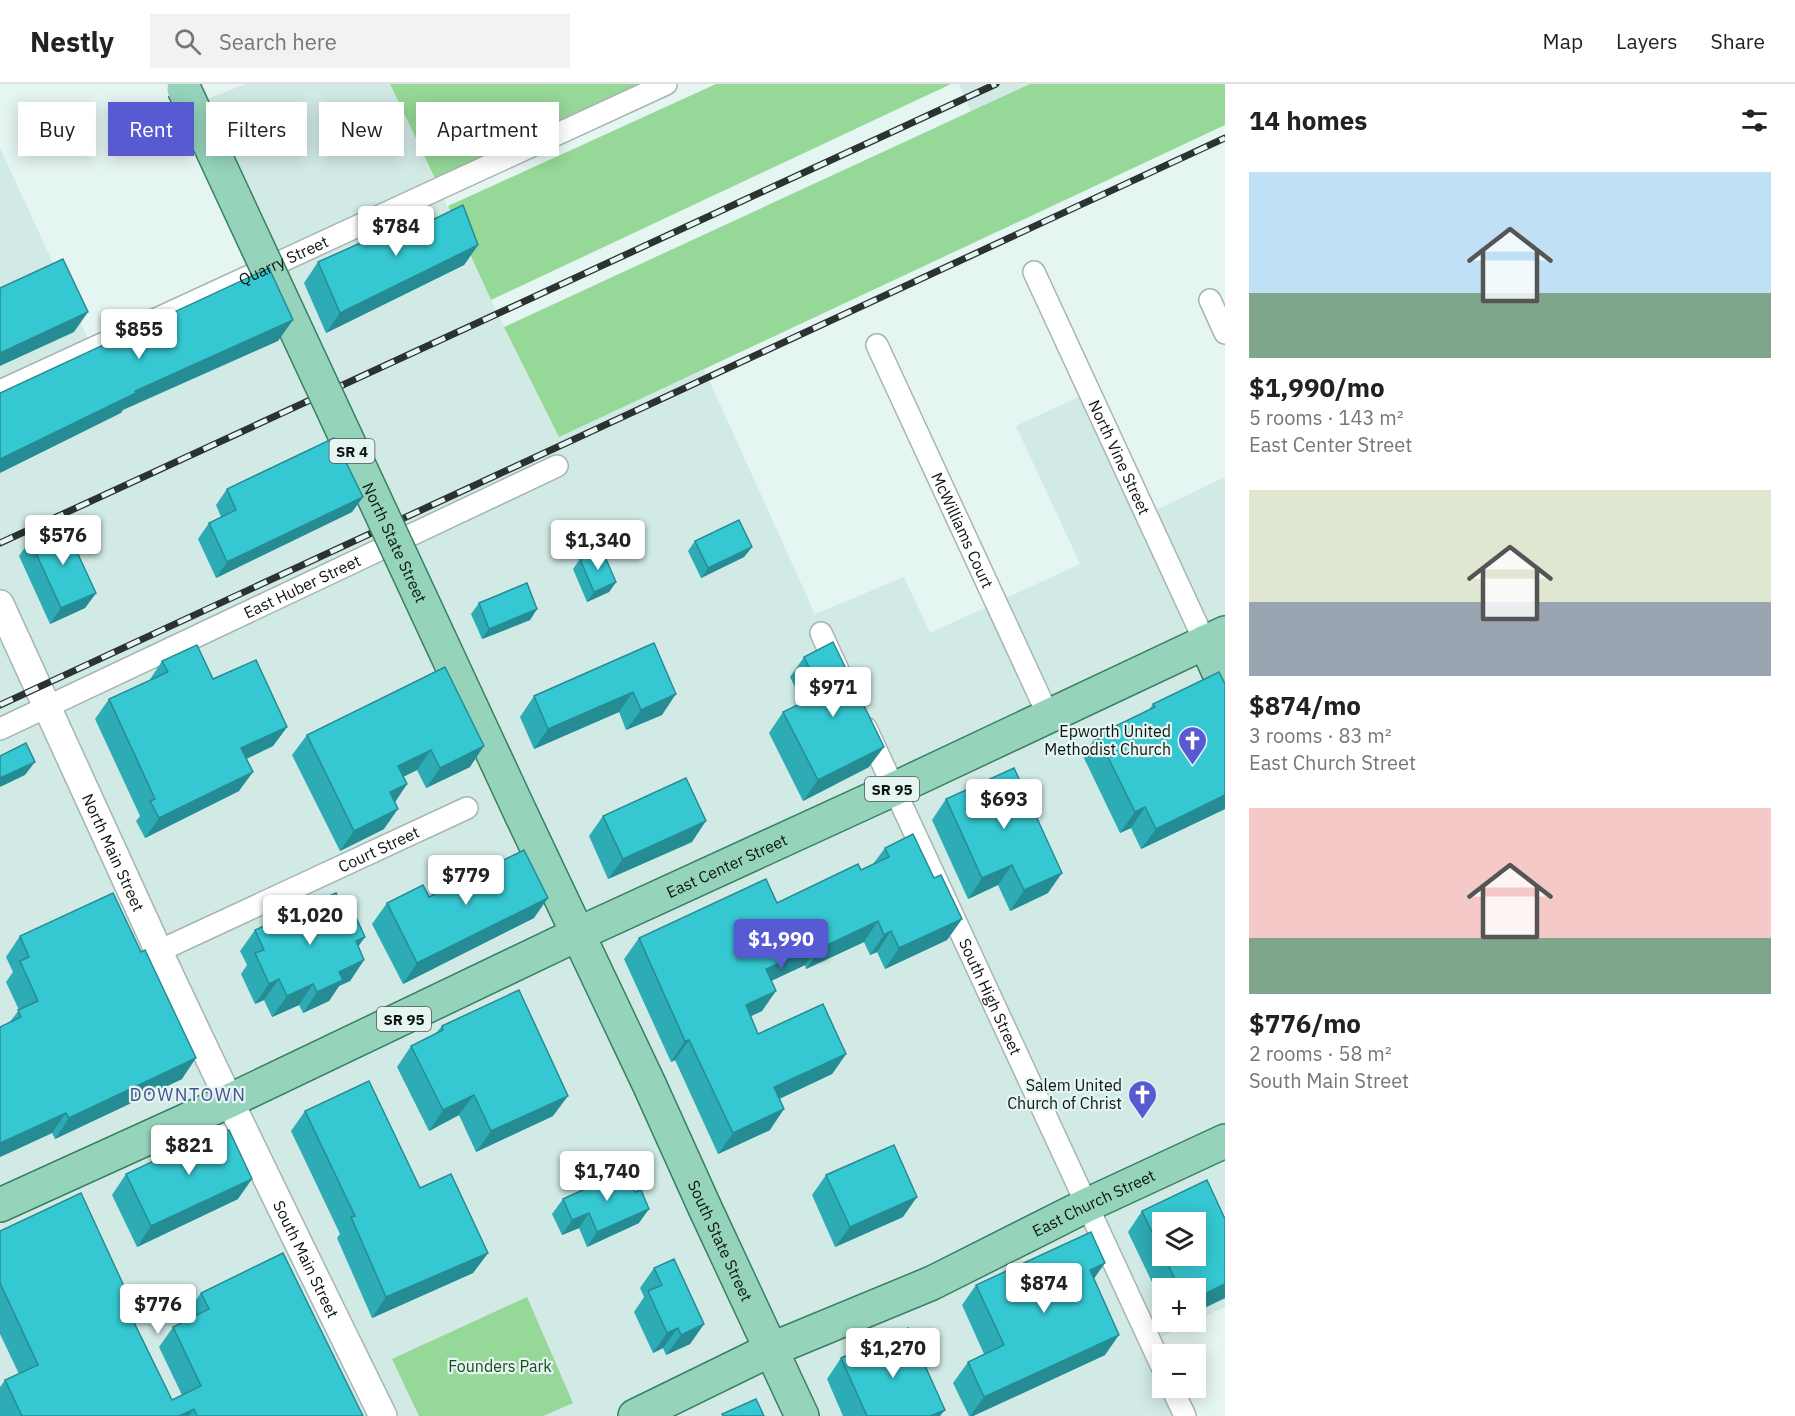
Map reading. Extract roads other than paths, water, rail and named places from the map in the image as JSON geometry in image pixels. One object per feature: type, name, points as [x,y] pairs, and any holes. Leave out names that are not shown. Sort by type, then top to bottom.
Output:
[{"type":"main road","name":"North State Street","points":[[183,86],[578,934]]},
{"type":"main road","points":[[1215,637],[1225,686]]},
{"type":"main road","name":"East Center Street","points":[[229,1101],[578,934],[894,789],[1215,637]]},
{"type":"main road","name":"South State Street","points":[[578,934],[802,1416]]},
{"type":"main road","name":"SR 95","points":[[0,1205],[229,1101]]},
{"type":"main road","name":"East Church Street","points":[[635,1416],[770,1350],[932,1283],[1087,1205],[1225,1142]]},
{"type":"street","name":"Quarry Street","points":[[0,391],[666,84]]},
{"type":"street","name":"North Vine Street","points":[[1034,272],[1215,637]]},
{"type":"street","points":[[1210,300],[1225,333]]},
{"type":"street","name":"McWilliams Court","points":[[878,345],[1048,715]]},
{"type":"street","name":"East Huber Street","points":[[0,729],[557,466]]},
{"type":"street","name":"North Main Street","points":[[0,604],[229,1101]]},
{"type":"street","points":[[820,633],[845,685]]},
{"type":"street","name":"South High Street","points":[[855,706],[1152,1345]]},
{"type":"street","name":"Court Street","points":[[159,951],[467,808]]},
{"type":"street","name":"South Main Street","points":[[229,1101],[383,1416]]},
{"type":"street","points":[[1177,1398],[1185,1416]]},
{"type":"railway","points":[[0,543],[996,84]]},
{"type":"railway","points":[[0,705],[1225,138]]},
{"type":"place","name":"Epworth United Methodist Church","points":[[1192,766]]},
{"type":"place","name":"Salem United Church of Christ","points":[[1143,1120]]},
{"type":"district","name":"DOWNTOWN","points":[[188,1094]]},
{"type":"park label","name":"Founders Park","points":[[500,1366]]}]
